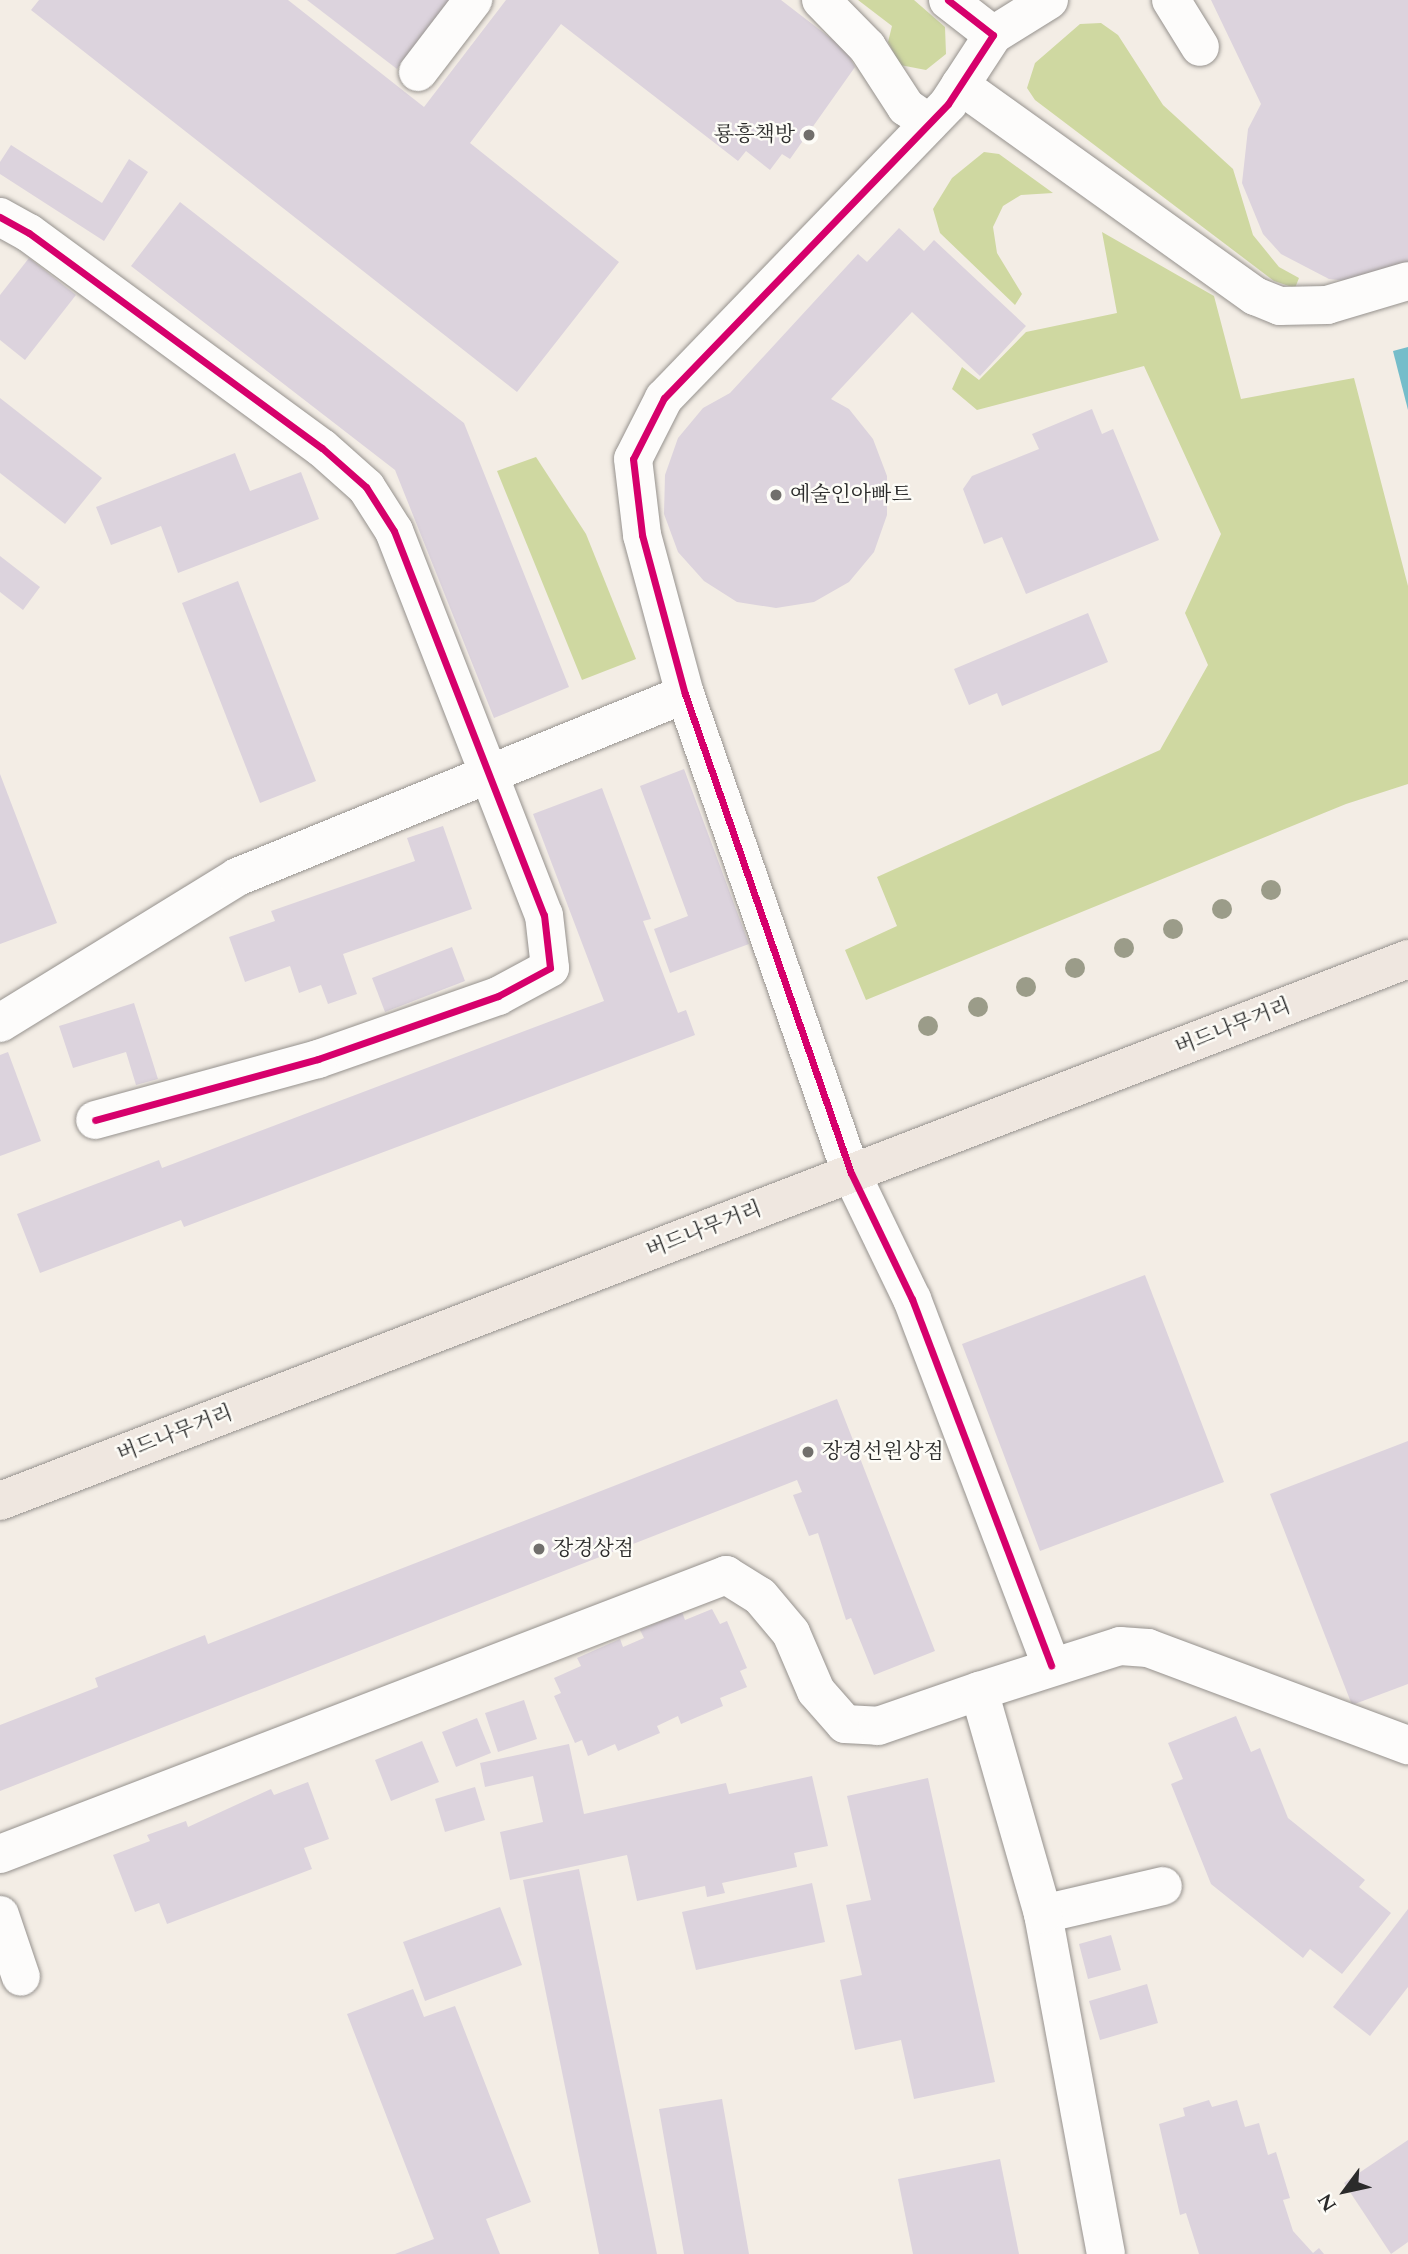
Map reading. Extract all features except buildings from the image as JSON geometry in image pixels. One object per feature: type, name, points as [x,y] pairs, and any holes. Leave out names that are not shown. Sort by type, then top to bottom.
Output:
[{"type":"main road","name":"버드나무거리","points":[[0,1501],[1408,959]]},
{"type":"street","points":[[418,72],[473,0]]},
{"type":"street","points":[[821,0],[867,47],[905,107],[929,123]]},
{"type":"street","points":[[948,0],[993,35]]},
{"type":"street","points":[[1049,0],[993,35],[960,85],[929,123],[664,398],[633,459],[642,535],[685,694],[851,1173],[912,1299],[1051,1665]]},
{"type":"street","points":[[1171,0],[1200,47]]},
{"type":"street","points":[[960,85],[1255,296],[1280,306],[1327,305],[1408,281]]},
{"type":"street","points":[[0,217],[29,233],[312,440],[366,487],[394,531],[544,915],[550,968],[498,996],[318,1059],[96,1120]]},
{"type":"street","points":[[0,1023],[237,877],[685,694]]},
{"type":"street","points":[[0,1854],[726,1575],[760,1596],[791,1633],[817,1691],[845,1724],[878,1726],[1051,1665],[1120,1646],[1148,1648],[1408,1745]]},
{"type":"street","points":[[979,1691],[1043,1914],[1106,2254]]},
{"type":"street","points":[[1043,1914],[1163,1886]]},
{"type":"street","points":[[0,1915],[21,1977]]},
{"type":"green space","points":[[858,0],[914,0],[945,27],[946,54],[926,70],[900,65],[888,42],[892,26]]},
{"type":"green space","points":[[1101,23],[1118,35],[1163,105],[1233,169],[1253,235],[1279,267],[1299,278],[1295,288],[1274,281],[1035,100],[1027,88],[1035,63],[1080,24]]},
{"type":"green space","points":[[984,152],[999,154],[1053,193],[1021,195],[1003,206],[993,227],[997,253],[1022,294],[1015,305],[940,233],[933,209],[952,178]]},
{"type":"green space","points":[[1102,232],[1214,296],[1241,399],[1354,378],[1408,586],[1408,784],[1346,804],[866,1000],[845,950],[897,926],[877,877],[1160,750],[1208,665],[1185,613],[1221,534],[1144,366],[977,410],[952,389],[962,367],[979,380],[1026,332],[1117,313]]},
{"type":"green space","points":[[536,457],[586,534],[636,659],[582,680],[497,471]]},
{"type":"water","points":[[1408,347],[1408,410],[1393,351]]},
{"type":"cycle path","points":[[948,0],[993,35],[948,104],[664,398],[633,459],[642,535],[685,694],[851,1173],[912,1299],[1051,1665]]},
{"type":"cycle path","points":[[0,217],[29,233],[322,448],[366,487],[394,531],[544,915],[550,968],[498,996],[318,1059],[95,1120]]},
{"type":"place","name":"룡흥책방","points":[[809,135]]},
{"type":"place","name":"예술인아빠트","points":[[776,495]]},
{"type":"place","name":"장경선원상점","points":[[808,1452]]},
{"type":"place","name":"장경상점","points":[[539,1549]]}]
